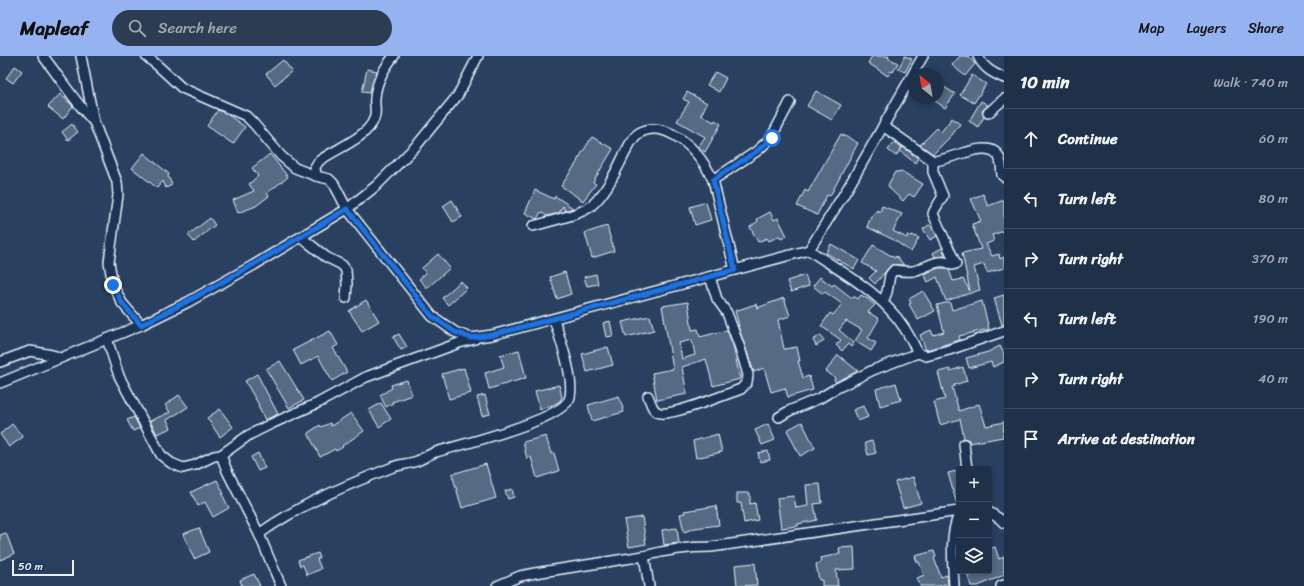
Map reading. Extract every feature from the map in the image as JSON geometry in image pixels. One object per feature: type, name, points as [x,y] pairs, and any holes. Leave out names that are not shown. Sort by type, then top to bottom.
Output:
[{"type":"street","points":[[42,56],[68,88],[80,107],[94,122]]},
{"type":"street","points":[[81,56],[94,122],[117,182],[118,195],[109,262],[113,285],[122,303],[141,325]]},
{"type":"street","points":[[146,56],[182,88],[246,116],[281,156],[295,168],[329,179],[334,184],[347,209],[432,316],[455,332],[471,338],[492,335]]},
{"type":"street","points":[[316,176],[315,167],[319,161],[362,135],[374,120],[376,112],[375,97],[380,79],[394,56]]},
{"type":"street","points":[[0,383],[141,325],[188,302],[254,266],[347,209],[376,186],[417,145],[458,95],[478,56]]},
{"type":"street","points":[[107,339],[118,376],[161,455],[171,463],[183,468],[195,465],[214,456],[221,455],[249,435],[318,403],[366,377],[459,343],[554,319],[809,250],[849,186],[923,56]]},
{"type":"street","points":[[978,56],[980,61],[990,71],[1004,78]]},
{"type":"street","points":[[988,113],[1004,99]]},
{"type":"street","points":[[713,180],[757,151],[772,138],[790,102]]},
{"type":"street","points":[[884,126],[932,161],[987,148],[994,151],[1000,158],[1002,175],[1004,177]]},
{"type":"street","points":[[533,226],[564,218],[589,208],[599,198],[630,144],[638,133],[649,129],[659,128],[686,141],[707,166],[713,180],[735,270]]},
{"type":"street","points":[[883,302],[887,292],[890,274],[894,270],[905,272],[915,270],[939,261],[952,265],[956,263],[933,214],[943,196],[933,172],[932,161]]},
{"type":"street","points":[[301,237],[326,257],[342,265],[346,270],[346,298]]},
{"type":"street","points":[[809,250],[860,284],[883,302],[904,328],[918,354]]},
{"type":"street","points":[[648,396],[652,407],[660,413],[673,412],[741,389],[747,382],[748,375],[740,348],[727,313],[718,299],[710,277]]},
{"type":"street","points":[[259,534],[275,523],[356,481],[398,465],[418,461],[428,454],[521,427],[559,410],[570,398],[570,380],[566,358],[554,319]]},
{"type":"street","points":[[779,417],[789,411],[820,398],[873,370],[918,354],[926,356],[949,350],[1004,331]]},
{"type":"street","points":[[0,362],[30,351],[56,356],[58,359]]},
{"type":"street","points":[[964,444],[967,466]]},
{"type":"street","points":[[221,455],[227,471],[259,534],[281,586]]},
{"type":"street","points":[[497,586],[520,576],[644,556],[687,547],[711,547],[956,511]]},
{"type":"street","points":[[992,514],[1004,523]]},
{"type":"street","points":[[954,586],[953,558],[954,530],[956,520]]},
{"type":"street","points":[[644,556],[649,586]]},
{"type":"street","points":[[1000,586],[1004,585]]},
{"type":"building","points":[[872,56],[889,56],[888,58],[898,63],[893,72],[891,71],[888,76],[868,63]]},
{"type":"building","points":[[905,56],[912,59],[905,72],[898,69]]},
{"type":"building","points":[[960,56],[968,56],[975,64],[965,76],[952,65]]},
{"type":"building","points":[[283,60],[292,71],[275,85],[266,74]]},
{"type":"building","points":[[15,66],[22,71],[13,83],[6,78]]},
{"type":"building","points":[[367,69],[377,71],[370,93],[362,92]]},
{"type":"building","points":[[715,72],[726,78],[719,92],[707,85]]},
{"type":"building","points":[[972,75],[986,84],[974,103],[960,95]]},
{"type":"building","points":[[944,87],[955,94],[945,108],[939,104],[944,104]]},
{"type":"building","points":[[816,91],[841,105],[832,120],[807,106]]},
{"type":"building","points":[[687,92],[707,103],[701,115],[721,124],[705,152],[698,147],[705,137],[677,121],[689,102],[683,99]]},
{"type":"building","points":[[60,94],[73,106],[63,119],[48,107]]},
{"type":"building","points":[[981,101],[988,105],[982,111],[984,117],[978,127],[969,121]]},
{"type":"building","points":[[218,110],[227,114],[245,127],[233,144],[207,126]]},
{"type":"building","points":[[952,118],[960,124],[952,135],[933,154],[920,145],[937,128],[941,132]]},
{"type":"building","points":[[72,124],[78,132],[68,140],[62,132]]},
{"type":"building","points":[[841,134],[858,143],[830,196],[827,195],[817,215],[797,206],[805,190],[808,192]]},
{"type":"building","points":[[592,137],[613,149],[593,182],[596,184],[583,201],[561,186]]},
{"type":"building","points":[[894,142],[902,147],[896,156],[888,150]]},
{"type":"building","points":[[903,147],[918,158],[915,163],[900,151]]},
{"type":"building","points":[[144,153],[169,174],[168,176],[172,185],[166,188],[163,181],[157,188],[132,168]]},
{"type":"building","points":[[270,154],[288,177],[267,193],[269,196],[256,206],[238,213],[233,200],[254,191],[249,184],[258,176],[252,168]]},
{"type":"building","points":[[901,171],[923,184],[914,197],[909,194],[903,201],[890,189],[888,185],[895,172]]},
{"type":"building","points":[[535,190],[554,199],[555,196],[573,208],[565,211],[563,206],[559,213],[547,216],[541,212],[537,219],[525,213]]},
{"type":"building","points":[[983,194],[988,206],[1004,200],[1004,231],[992,235],[994,241],[986,244],[992,256],[999,254],[1000,259],[1004,257],[1004,268],[987,273],[984,264],[974,267],[980,290],[946,301],[937,277],[928,282],[924,274],[939,268],[945,268],[949,270],[953,281],[963,279],[970,291],[962,253],[981,249],[972,224],[981,221],[971,199]]},
{"type":"building","points":[[452,200],[462,217],[453,222],[443,206]]},
{"type":"building","points":[[706,202],[711,220],[695,225],[690,207]]},
{"type":"building","points":[[882,206],[902,214],[893,231],[907,238],[908,235],[912,235],[919,238],[911,252],[894,240],[867,227],[871,217],[877,210],[880,212]]},
{"type":"building","points":[[770,212],[774,220],[778,218],[787,236],[781,239],[779,236],[769,241],[767,238],[758,242],[750,227],[758,221],[757,219]]},
{"type":"building","points":[[210,218],[215,225],[194,242],[188,235]]},
{"type":"building","points":[[929,225],[932,227],[937,236],[930,240],[923,229]]},
{"type":"building","points":[[607,226],[614,251],[592,258],[585,233]]},
{"type":"building","points":[[831,244],[859,260],[854,269],[826,253]]},
{"type":"building","points":[[873,245],[895,258],[896,256],[904,265],[891,265],[875,284],[869,278],[876,271],[862,263]]},
{"type":"building","points":[[942,248],[946,256],[935,257],[933,253]]},
{"type":"building","points":[[438,254],[450,268],[427,288],[419,279],[426,273],[422,268]]},
{"type":"building","points":[[565,272],[571,294],[557,299],[550,277]]},
{"type":"building","points":[[596,274],[598,284],[587,286],[584,277]]},
{"type":"building","points":[[805,275],[809,286],[791,292],[787,281]]},
{"type":"building","points":[[820,277],[832,286],[834,284],[852,298],[853,296],[858,299],[861,295],[875,305],[868,312],[879,319],[868,338],[876,343],[871,351],[855,341],[862,330],[846,321],[839,330],[854,343],[851,347],[848,344],[842,351],[836,345],[841,340],[821,326],[830,313],[833,315],[842,304],[825,292],[823,294],[813,286]]},
{"type":"building","points":[[461,281],[467,288],[448,305],[442,298]]},
{"type":"building","points":[[923,291],[935,311],[918,320],[909,304],[911,303],[909,299]]},
{"type":"building","points":[[1004,295],[1004,325],[1002,325],[994,298]]},
{"type":"building","points":[[784,298],[790,316],[778,320],[784,349],[797,347],[800,361],[798,361],[803,378],[809,376],[813,390],[788,397],[785,388],[771,392],[764,368],[754,372],[738,326],[735,311],[756,304],[757,308]]},
{"type":"building","points":[[366,300],[379,321],[362,331],[349,311]]},
{"type":"building","points":[[982,301],[989,329],[959,336],[960,340],[926,350],[920,335],[931,330],[933,335],[944,332],[937,305],[950,302],[952,310]]},
{"type":"building","points":[[688,302],[692,330],[698,329],[700,337],[727,330],[733,345],[740,379],[713,386],[706,359],[682,367],[687,394],[657,400],[652,373],[673,369],[662,306]],"holes":[[[692,340],[695,355],[682,359],[679,343]]]},
{"type":"building","points":[[650,316],[654,330],[626,337],[622,322]]},
{"type":"building","points":[[610,321],[613,336],[606,337],[603,323]]},
{"type":"building","points":[[330,331],[338,345],[333,348],[347,372],[332,381],[318,356],[301,365],[293,350]]},
{"type":"building","points":[[399,334],[407,347],[401,350],[393,337]]},
{"type":"building","points":[[821,335],[824,341],[816,346],[813,340]]},
{"type":"building","points":[[1000,346],[1004,354],[1004,362],[993,367],[991,362],[969,368],[966,358],[988,352]]},
{"type":"building","points":[[608,347],[613,365],[587,372],[582,354]]},
{"type":"building","points":[[519,350],[526,378],[489,389],[485,373],[504,367],[500,355]]},
{"type":"building","points":[[838,355],[858,371],[836,382],[834,380],[835,378],[826,371]]},
{"type":"building","points":[[280,361],[304,400],[289,408],[266,369]]},
{"type":"building","points":[[963,367],[967,381],[952,387],[959,411],[979,404],[986,426],[1004,422],[1003,437],[970,443],[969,440],[964,438],[960,419],[940,425],[934,402],[945,399],[938,372],[950,369],[950,371]]},
{"type":"building","points":[[464,368],[471,393],[449,399],[442,374]]},
{"type":"building","points":[[257,374],[278,414],[265,420],[258,406],[259,405],[245,381]]},
{"type":"building","points":[[407,380],[412,395],[392,402],[393,403],[386,407],[380,395],[392,388],[391,385]]},
{"type":"building","points":[[896,383],[901,400],[880,406],[876,389]]},
{"type":"building","points":[[559,385],[562,397],[560,401],[540,409],[535,391]]},
{"type":"building","points":[[179,395],[188,407],[167,420],[171,428],[157,434],[150,421],[170,412],[165,405]]},
{"type":"building","points":[[485,395],[490,414],[482,416],[477,397]]},
{"type":"building","points":[[619,396],[624,412],[592,421],[588,405]]},
{"type":"building","points":[[381,403],[391,419],[379,427],[369,410]]},
{"type":"building","points":[[863,406],[868,417],[858,421],[853,410]]},
{"type":"building","points":[[220,409],[233,427],[220,437],[207,418]]},
{"type":"building","points":[[351,413],[364,431],[342,446],[343,447],[336,451],[335,449],[320,457],[308,433],[320,425],[321,427],[330,423],[331,426]]},
{"type":"building","points":[[134,417],[140,428],[133,431],[127,420]]},
{"type":"building","points":[[802,422],[815,448],[800,456],[787,430]]},
{"type":"building","points":[[12,424],[23,437],[9,447],[0,434]]},
{"type":"building","points":[[768,424],[775,440],[762,445],[755,430]]},
{"type":"building","points":[[718,434],[722,452],[696,458],[693,441]]},
{"type":"building","points":[[546,436],[551,454],[554,453],[559,471],[537,478],[531,457],[527,459],[523,442]]},
{"type":"building","points":[[872,441],[876,453],[868,455],[865,443]]},
{"type":"building","points":[[768,451],[770,460],[760,462],[758,453]]},
{"type":"building","points":[[258,453],[265,468],[258,471],[251,457]]},
{"type":"building","points":[[486,464],[496,498],[462,508],[452,474]]},
{"type":"building","points":[[956,471],[956,501],[948,473]]},
{"type":"building","points":[[913,477],[921,503],[903,508],[895,482]]},
{"type":"building","points":[[217,480],[229,508],[213,517],[205,502],[198,506],[191,492]]},
{"type":"building","points":[[820,484],[822,503],[814,504],[817,520],[798,524],[798,526],[781,528],[777,498],[794,496],[796,508],[808,506],[806,485]]},
{"type":"building","points":[[512,489],[514,497],[508,499],[505,491]]},
{"type":"building","points":[[737,493],[750,493],[750,504],[755,503],[758,520],[744,523],[741,503],[737,503]]},
{"type":"building","points":[[716,506],[719,525],[695,528],[684,532],[680,514],[685,513],[684,511]]},
{"type":"building","points":[[642,517],[646,544],[629,547],[624,520]]},
{"type":"building","points":[[199,528],[209,552],[194,559],[183,534]]},
{"type":"building","points":[[677,528],[679,543],[664,545],[662,530]]},
{"type":"building","points":[[6,533],[14,554],[0,560],[0,535]]},
{"type":"building","points":[[854,547],[855,569],[836,570],[838,586],[822,586],[822,580],[819,580],[816,564],[821,563],[820,558],[840,554],[839,548]]},
{"type":"building","points":[[995,547],[999,559],[1004,557],[1004,575],[978,586],[971,586],[967,574],[992,574],[992,548]]},
{"type":"building","points":[[934,551],[936,557],[934,558],[941,577],[947,575],[948,586],[945,584],[939,586],[920,586],[917,578],[924,575],[915,556]]},
{"type":"building","points":[[318,553],[320,558],[317,559],[321,569],[307,575],[303,565],[300,566],[298,560]]},
{"type":"building","points":[[755,563],[757,585],[737,586],[735,565]]},
{"type":"building","points":[[254,574],[260,586],[242,586],[240,580]]},
{"type":"route","points":[[113,285],[122,303],[141,325],[188,302],[254,266],[347,209],[432,316],[455,332],[471,338],[492,335],[735,270],[713,180],[757,151],[772,138]]}]
